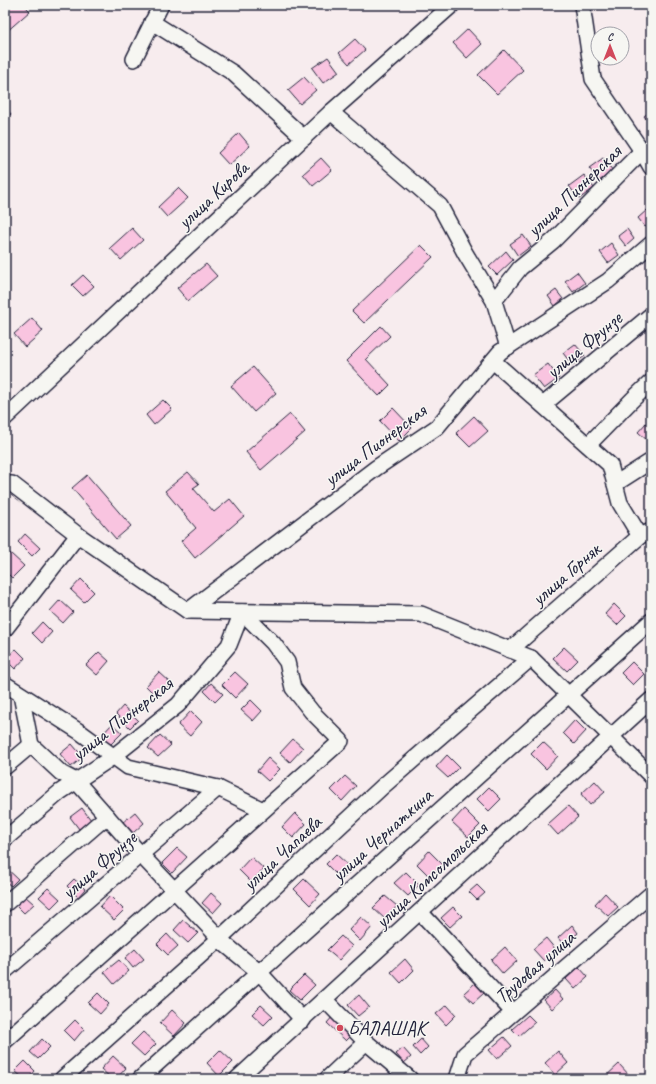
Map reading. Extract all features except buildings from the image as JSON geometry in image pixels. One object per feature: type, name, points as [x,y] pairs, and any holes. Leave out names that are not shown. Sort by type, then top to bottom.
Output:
[{"type":"street","points":[[134,59],[160,5]]},
{"type":"street","name":"улица Кирова","points":[[5,418],[331,112],[452,5]]},
{"type":"street","points":[[582,5],[592,79],[647,149],[651,167]]},
{"type":"street","points":[[152,22],[233,72],[304,138]]},
{"type":"street","points":[[331,112],[440,206],[464,253],[494,301],[508,347]]},
{"type":"street","name":"улица Пионерская","points":[[494,301],[520,268],[553,242],[647,149]]},
{"type":"street","name":"улица Пионерская","points":[[188,611],[376,468],[437,427],[500,352],[608,281],[651,244]]},
{"type":"street","name":"улица Фрунзе","points":[[543,405],[651,315]]},
{"type":"street","points":[[493,361],[610,465],[620,502],[645,534]]},
{"type":"street","points":[[588,445],[651,382]]},
{"type":"street","points":[[615,484],[651,461]]},
{"type":"street","points":[[5,484],[12,484],[78,535],[188,611],[421,614],[531,658],[651,776]]},
{"type":"street","name":"улица Горняк","points":[[510,650],[645,534]]},
{"type":"street","points":[[5,629],[78,535]]},
{"type":"street","points":[[5,1041],[341,740],[312,712],[293,688],[287,662],[273,643],[242,612]]},
{"type":"street","name":"улица Пионерская","points":[[5,839],[60,792],[114,756],[178,705],[229,645],[242,612]]},
{"type":"street","name":"улица Чернаткина","points":[[140,1079],[651,622]]},
{"type":"street","name":"улица Чапаева","points":[[62,1079],[220,938],[382,787],[531,658]]},
{"type":"street","points":[[5,684],[80,732],[128,767],[218,788],[263,810]]},
{"type":"street","points":[[21,695],[31,745],[61,773],[76,781],[141,855],[220,938],[259,972],[303,1020]]},
{"type":"street","name":"улица Комсомольская","points":[[237,1079],[651,700]]},
{"type":"street","points":[[5,767],[31,745]]},
{"type":"street","name":"улица Фрунзе","points":[[5,971],[218,788]]},
{"type":"street","name":"улица Фрунзе","points":[[5,904],[107,816]]},
{"type":"street","name":"Трудовая улица","points":[[457,1079],[465,1054],[651,894]]},
{"type":"street","points":[[420,912],[514,1012]]},
{"type":"street","points":[[325,1000],[366,1042],[410,1079]]},
{"type":"street","points":[[327,1079],[366,1042]]},
{"type":"place","name":"БАЛАШАК","points":[[340,1028]]}]
